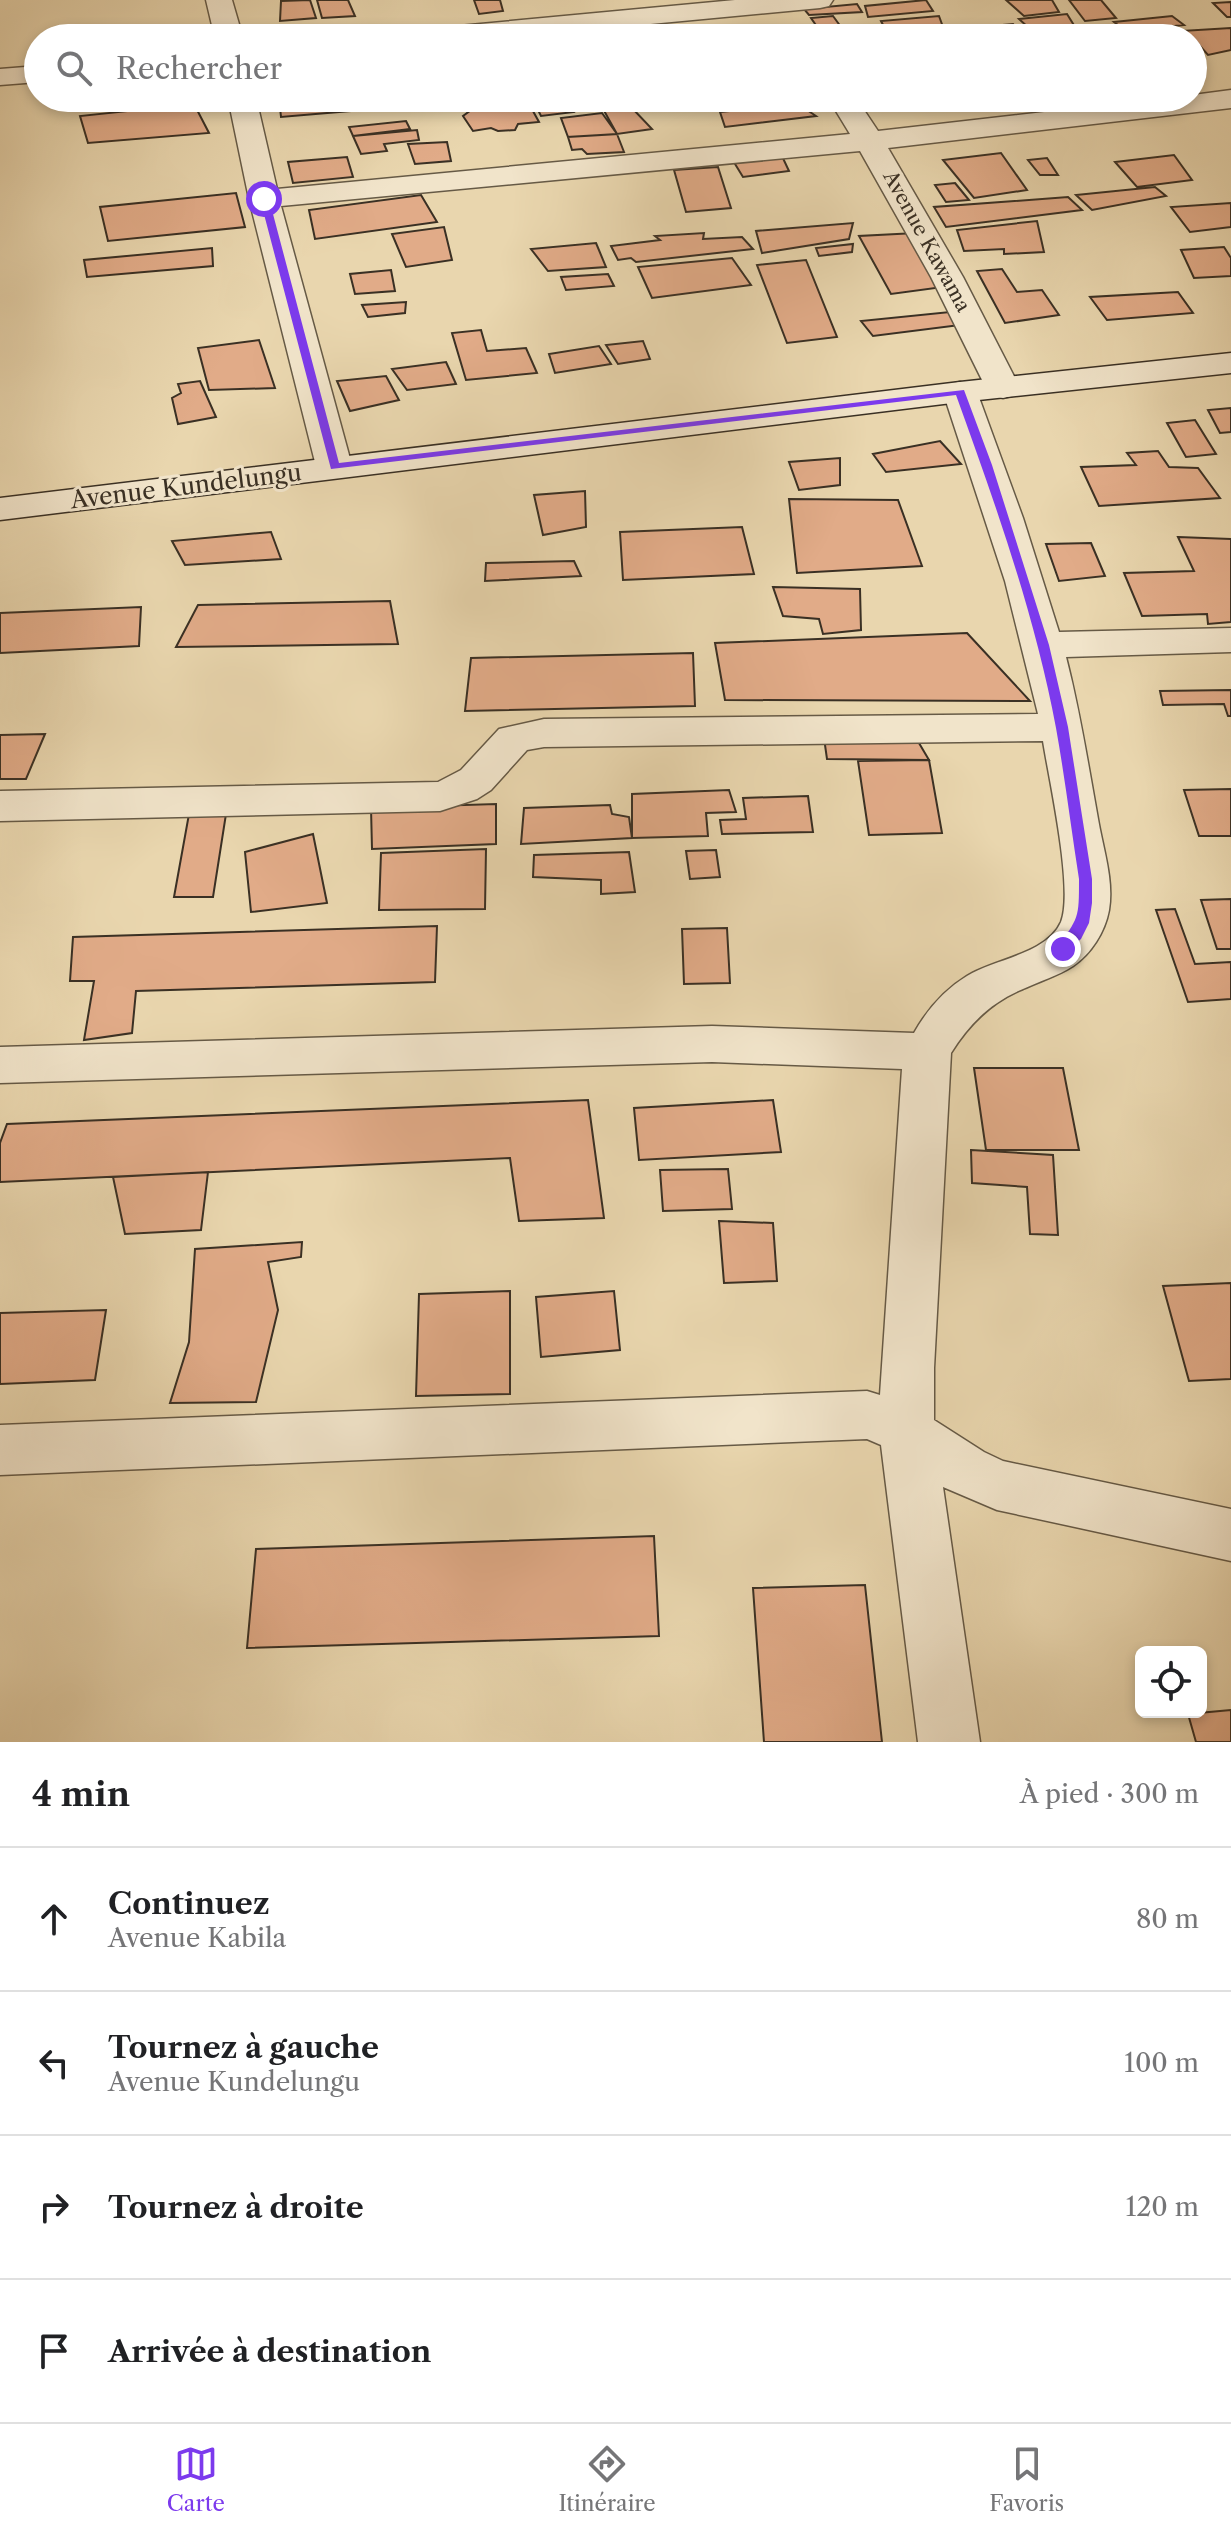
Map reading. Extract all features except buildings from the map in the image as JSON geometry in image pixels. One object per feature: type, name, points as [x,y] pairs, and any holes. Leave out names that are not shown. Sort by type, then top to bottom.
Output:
[{"type":"street","points":[[219,0],[225,24]]},
{"type":"street","points":[[556,24],[820,0]]},
{"type":"street","points":[[766,3],[784,24]]},
{"type":"street","points":[[0,77],[24,75]]},
{"type":"street","points":[[1207,102],[1231,99]]},
{"type":"street","points":[[245,112],[264,199],[334,466]]},
{"type":"street","name":"Avenue Kawama","points":[[851,112],[921,225],[964,305],[982,390],[987,465],[1043,645],[1062,727],[1086,879],[1083,923],[1076,936],[1048,960],[999,979],[955,1008],[927,1052]]},
{"type":"street","points":[[264,199],[870,141],[1119,112]]},
{"type":"street","name":"Avenue Kundelungu","points":[[0,509],[334,466],[1231,363]]},
{"type":"street","points":[[1043,645],[1231,640]]},
{"type":"street","points":[[0,806],[440,796],[462,789],[476,780],[514,739],[544,733],[1062,727]]},
{"type":"street","points":[[0,1065],[712,1044],[927,1052],[907,1368],[907,1432],[949,1742]]},
{"type":"street","points":[[0,1450],[846,1414],[883,1419],[964,1470],[997,1485],[1231,1535]]},
{"type":"route","points":[[264,199],[334,466],[960,392],[987,465],[1043,645],[1062,727],[1086,879],[1083,923],[1063,949]]}]
